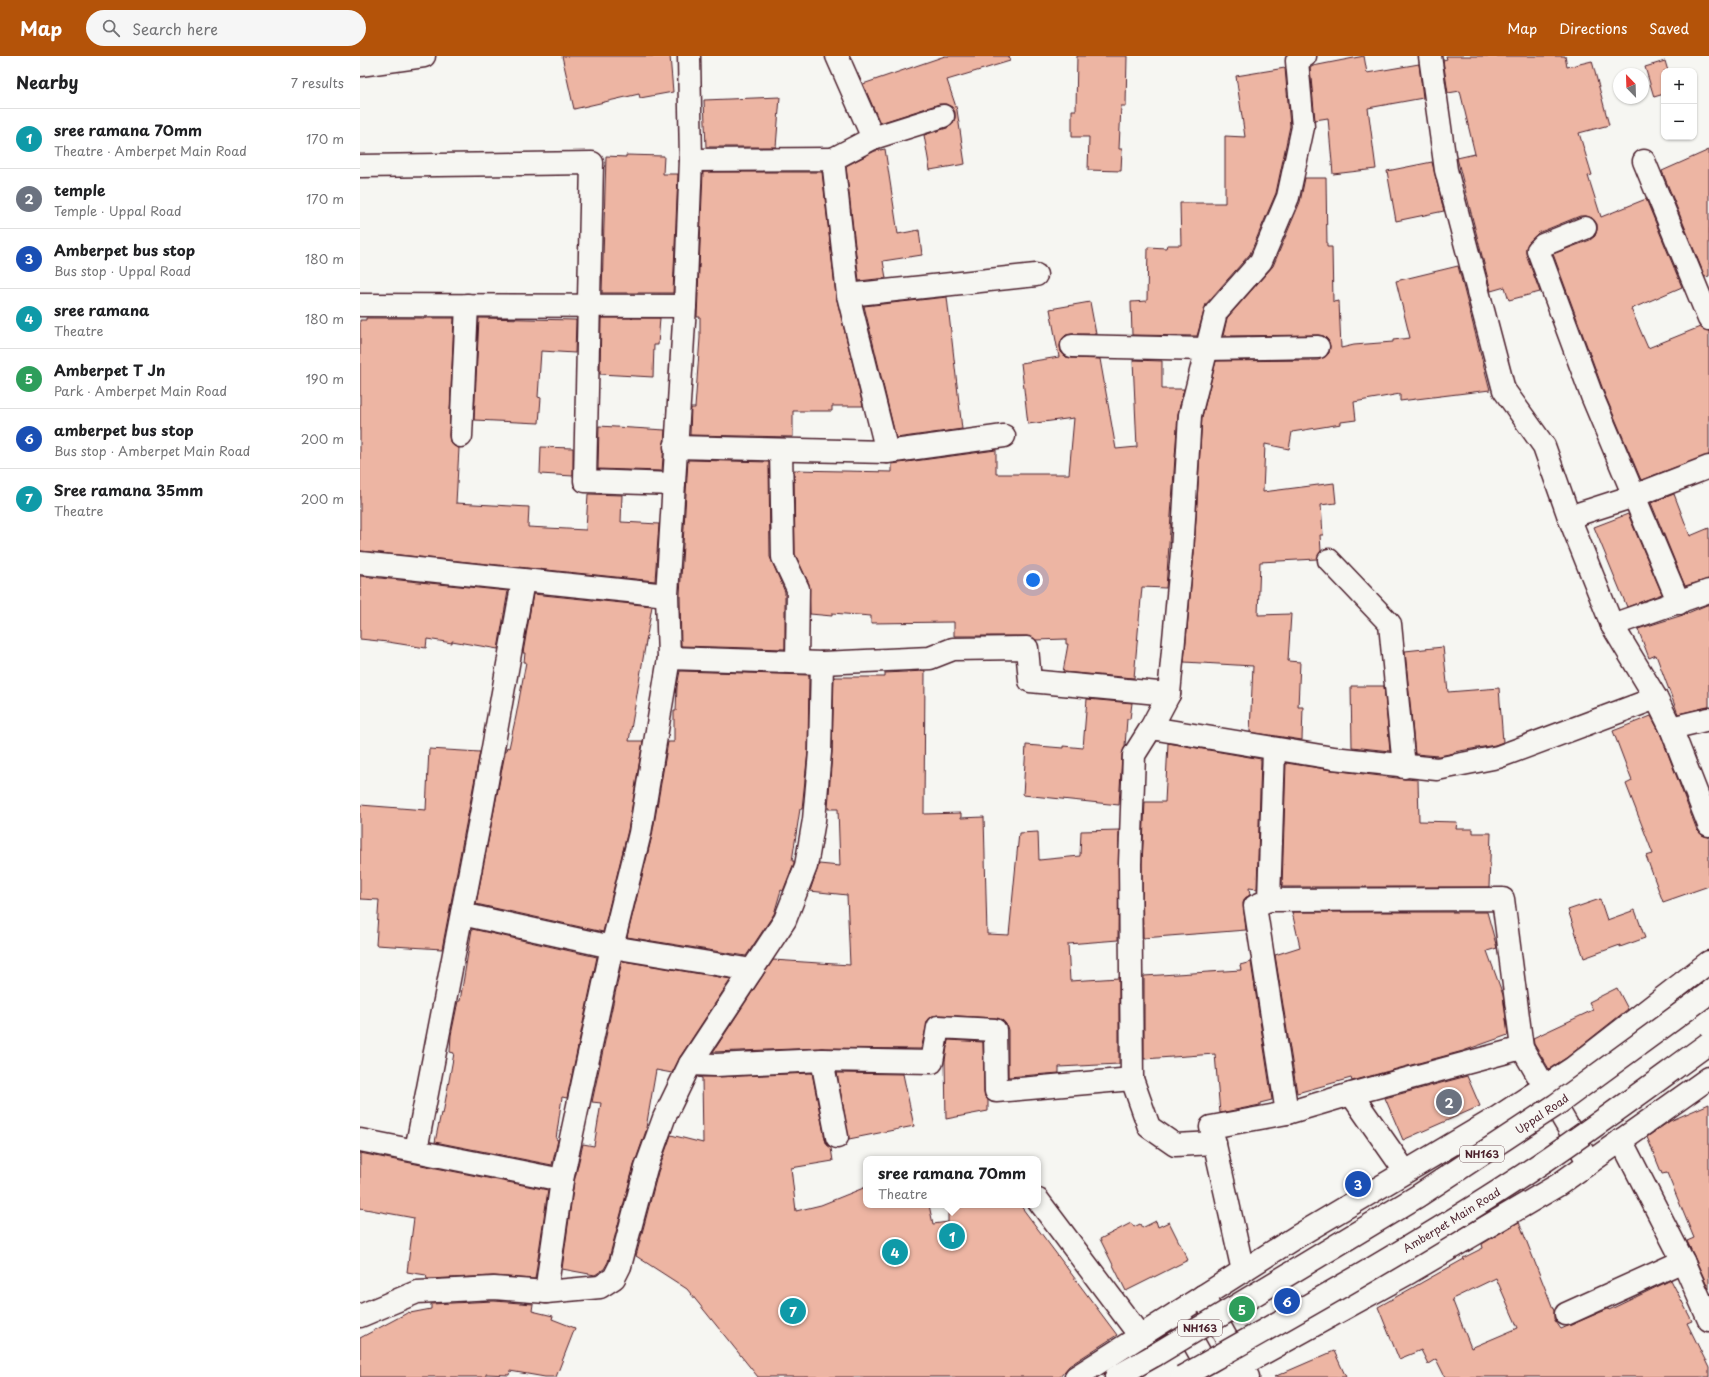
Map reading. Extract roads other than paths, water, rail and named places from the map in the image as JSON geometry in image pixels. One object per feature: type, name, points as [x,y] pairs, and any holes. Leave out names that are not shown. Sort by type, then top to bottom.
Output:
[{"type":"main road","points":[[360,65],[424,56]]},
{"type":"main road","points":[[546,1292],[562,1180],[612,947],[640,833],[669,658],[667,595],[675,447],[685,306],[691,160],[688,56]]},
{"type":"main road","points":[[837,56],[873,138]]},
{"type":"main road","points":[[1215,1143],[1175,1145],[1149,1126],[1132,1079],[1130,864],[1134,755],[1152,728],[1168,694],[1182,552],[1190,415],[1206,349],[1216,312],[1261,261],[1288,197],[1303,127],[1297,61],[1305,56]]},
{"type":"main road","points":[[1430,56],[1446,170],[1504,390],[1544,446],[1569,517],[1612,625],[1656,698],[1671,728],[1709,825]]},
{"type":"main road","points":[[691,160],[833,159],[873,138],[943,116]]},
{"type":"main road","points":[[833,159],[848,295],[887,452]]},
{"type":"main road","points":[[1644,161],[1708,315]]},
{"type":"main road","points":[[360,166],[592,163],[586,481],[674,484]]},
{"type":"main road","points":[[1585,228],[1543,244],[1538,250],[1592,396],[1679,603]]},
{"type":"main road","points":[[848,295],[1036,275]]},
{"type":"main road","points":[[360,305],[685,306]]},
{"type":"main road","points":[[461,436],[467,306]]},
{"type":"main road","points":[[1072,346],[1206,349],[1318,347]]},
{"type":"main road","points":[[675,447],[887,452],[1004,436]]},
{"type":"main road","points":[[782,450],[783,557],[798,589],[796,661]]},
{"type":"main road","points":[[1569,517],[1634,496],[1709,467]]},
{"type":"main road","points":[[1329,560],[1390,624],[1404,767]]},
{"type":"main road","points":[[360,563],[667,595]]},
{"type":"main road","points":[[416,1150],[462,914],[523,581]]},
{"type":"main road","points":[[1612,625],[1679,603],[1709,591]]},
{"type":"main road","points":[[669,658],[822,663],[930,658],[953,649],[1027,648],[1030,681],[1168,694]]},
{"type":"main road","points":[[360,1316],[417,1292],[494,1288],[546,1292],[600,1287],[614,1278],[620,1266],[646,1168],[664,1118],[690,1064],[785,920],[806,866],[814,820],[820,760],[822,663]]},
{"type":"main road","points":[[1152,728],[1274,750],[1404,767],[1436,769],[1498,757],[1656,698]]},
{"type":"main road","points":[[1671,728],[1709,719]]},
{"type":"main road","points":[[1269,900],[1274,750]]},
{"type":"main road","points":[[1287,1113],[1255,906],[1269,900],[1503,898],[1522,1048],[1589,1163]]},
{"type":"main road","points":[[462,914],[612,947],[752,970]]},
{"type":"main road","points":[[1076,1377],[1203,1296],[1405,1171],[1498,1117],[1573,1068],[1709,962]]},
{"type":"main road","name":"Uppal Road","points":[[1116,1377],[1246,1301],[1418,1196],[1556,1105],[1709,993]]},
{"type":"main road","points":[[690,1064],[716,1065],[822,1060],[932,1062],[938,1027],[995,1030],[996,1091],[1132,1079]]},
{"type":"main road","name":"Amberpet Main Road","points":[[1182,1377],[1338,1289],[1522,1176],[1709,1043]]},
{"type":"main road","points":[[1243,1271],[1211,1127],[1287,1113],[1351,1094],[1522,1048]]},
{"type":"main road","points":[[822,1060],[836,1137]]},
{"type":"main road","points":[[1220,1377],[1245,1372],[1558,1185],[1709,1078]]},
{"type":"main road","points":[[1351,1094],[1405,1171]]},
{"type":"main road","points":[[360,1140],[562,1180]]},
{"type":"main road","points":[[1622,1140],[1682,1261],[1709,1320]]},
{"type":"main road","points":[[1041,1204],[1140,1336]]},
{"type":"main road","points":[[1566,1314],[1682,1261]]},
{"type":"main road","points":[[1203,1296],[1245,1372]]},
{"type":"main road","points":[[1177,1313],[1213,1377]]},
{"type":"place","name":"temple","points":[[1449,1102]]},
{"type":"place","name":"Amberpet bus stop","points":[[1358,1184]]},
{"type":"place","name":"sree ramana 70mm","points":[[952,1236]]},
{"type":"place","name":"sree ramana","points":[[895,1252]]},
{"type":"place","name":"amberpet bus stop","points":[[1287,1301]]},
{"type":"place","name":"Amberpet T Jn","points":[[1242,1309]]},
{"type":"place","name":"Sree ramana 35mm","points":[[793,1311]]}]
